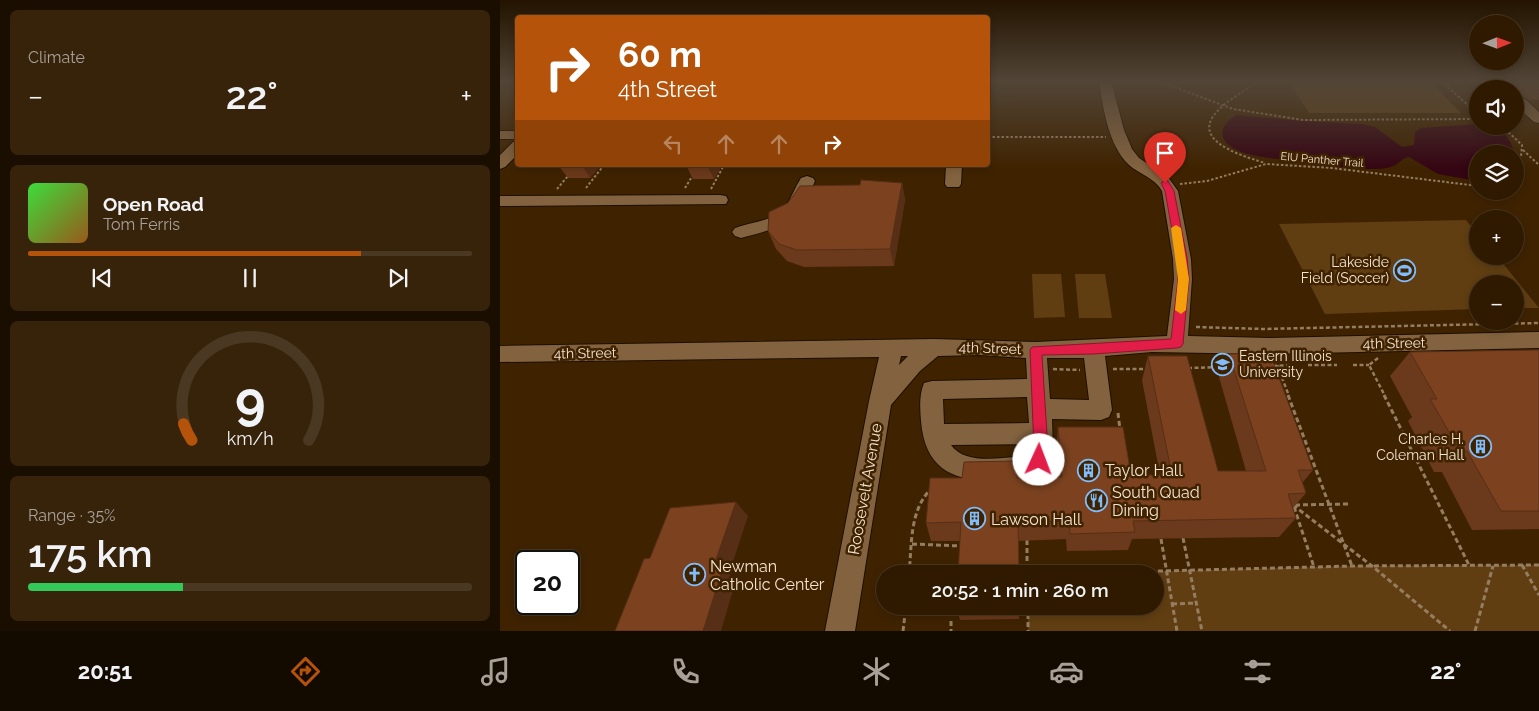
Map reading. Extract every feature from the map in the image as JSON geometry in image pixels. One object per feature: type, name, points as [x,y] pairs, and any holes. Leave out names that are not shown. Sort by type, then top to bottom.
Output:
[{"type":"street","points":[[1113,110],[1120,137],[1128,155],[1168,186],[1182,258],[1183,279],[1178,335]]},
{"type":"street","points":[[1529,110],[1539,119]]},
{"type":"street","points":[[500,135],[515,135]]},
{"type":"street","points":[[500,164],[515,148]]},
{"type":"street","points":[[953,184],[954,167]]},
{"type":"street","points":[[740,232],[751,227],[775,223],[787,216],[807,181]]},
{"type":"street","points":[[500,201],[715,195]]},
{"type":"street","name":"4th Street","points":[[500,354],[980,347],[1036,350],[1104,367],[1178,335],[1270,346],[1539,340]]},
{"type":"street","points":[[880,401],[908,369],[934,347]]},
{"type":"street","name":"Roosevelt Avenue","points":[[840,631],[880,401],[892,348]]},
{"type":"street","points":[[1036,350],[1038,398],[1040,433],[1039,460],[1035,466],[962,467],[946,458],[936,435],[931,410],[932,390],[1038,398],[1101,410],[1104,367]]},
{"type":"street","points":[[936,435],[1040,433]]},
{"type":"path","points":[[1221,110],[1211,120],[1210,128],[1214,139],[1231,152],[1266,164]]},
{"type":"path","points":[[1242,110],[1303,120],[1469,119]]},
{"type":"path","points":[[1512,135],[1520,145]]},
{"type":"path","points":[[990,137],[1120,137]]},
{"type":"path","points":[[1524,151],[1539,165]]},
{"type":"path","name":"EIU Panther Trail","points":[[1168,186],[1207,181],[1266,164],[1332,168],[1469,185]]},
{"type":"path","points":[[586,188],[602,167]]},
{"type":"path","points":[[715,195],[723,167]]},
{"type":"path","points":[[557,188],[572,171]]},
{"type":"path","points":[[684,188],[694,173]]},
{"type":"path","points":[[1178,335],[1263,329],[1539,323]]},
{"type":"path","points":[[1273,355],[1352,566]]},
{"type":"path","points":[[1353,365],[1369,365],[1373,361]]},
{"type":"path","points":[[1268,366],[1292,365]]},
{"type":"path","points":[[1308,365],[1337,365]]},
{"type":"path","points":[[1369,365],[1469,566]]},
{"type":"path","points":[[1184,368],[1230,367]]},
{"type":"path","points":[[1050,368],[1157,368]]},
{"type":"path","points":[[1117,407],[1121,435]]},
{"type":"path","points":[[910,565],[919,505],[931,489]]},
{"type":"path","points":[[1293,505],[1349,504]]},
{"type":"path","points":[[1293,505],[1372,566],[1450,631]]},
{"type":"path","points":[[1293,505],[1314,567]]},
{"type":"path","points":[[1184,538],[1202,631]]},
{"type":"path","points":[[1161,539],[1177,631]]},
{"type":"path","points":[[1027,540],[1027,565]]},
{"type":"path","points":[[912,544],[964,546]]},
{"type":"path","points":[[1166,570],[1539,564]]},
{"type":"path","points":[[1522,565],[1539,595]]},
{"type":"path","points":[[1475,631],[1493,566]]},
{"type":"path","points":[[1172,604],[1197,603]]},
{"type":"path","points":[[903,631],[905,615]]},
{"type":"path","points":[[1028,615],[1028,631]]},
{"type":"path","points":[[951,621],[951,631]]},
{"type":"shaded area","points":[[1307,110],[1459,110],[1461,113],[1309,113]]},
{"type":"shaded area","points":[[1237,115],[1362,124],[1375,127],[1402,147],[1414,145],[1415,132],[1421,128],[1469,125],[1469,135],[1506,135],[1511,145],[1469,145],[1469,180],[1438,174],[1409,157],[1391,167],[1362,169],[1256,156],[1232,147],[1223,138],[1222,132],[1229,121]]},
{"type":"shaded area","name":"Lakeside Field (Soccer)","points":[[1466,220],[1469,224],[1469,265],[1504,265],[1512,275],[1469,275],[1469,309],[1325,314],[1279,224]]},
{"type":"shaded area","points":[[1032,274],[1061,274],[1065,317],[1034,318]]},
{"type":"shaded area","points":[[1075,274],[1105,274],[1112,318],[1079,318]]},
{"type":"shaded area","name":"Lakeside Field (Soccer)","points":[[1524,289],[1539,308],[1524,308]]},
{"type":"shaded area","points":[[1539,565],[1539,631],[1028,631],[1028,615],[1164,615],[1164,571],[1352,566]]},
{"type":"building","points":[[861,180],[902,183],[890,249],[797,250],[779,244],[768,231],[769,212],[788,203],[800,186],[860,185]]},
{"type":"building","name":"Charles H. Coleman Hall","points":[[1539,350],[1539,511],[1501,511],[1467,451],[1460,451],[1430,399],[1437,399],[1410,352]]},
{"type":"building","points":[[1270,353],[1313,470],[1298,470],[1306,493],[1288,494],[1296,518],[1133,521],[1135,532],[1070,534],[1069,521],[1018,522],[1019,565],[959,565],[961,522],[926,523],[930,478],[962,478],[964,462],[1017,461],[1017,478],[1062,477],[1058,427],[1123,427],[1131,475],[1172,475],[1148,356],[1187,356],[1218,471],[1266,471],[1229,354]]},
{"type":"building","name":"Newman Catholic Center","points":[[736,502],[713,568],[723,568],[703,631],[615,631],[644,559],[650,558],[670,508]]},
{"type":"slow traffic","points":[[1176,228],[1182,258],[1181,310]]},
{"type":"place","name":"Lakeside Field (Soccer)","points":[[1405,270]]},
{"type":"place","name":"Eastern Illinois University","points":[[1223,364]]},
{"type":"place","name":"Charles H. Coleman Hall","points":[[1480,447]]},
{"type":"place","name":"Taylor Hall","points":[[1089,470]]},
{"type":"place","name":"South Quad Dining","points":[[1096,501]]},
{"type":"place","name":"Lawson Hall","points":[[975,519]]},
{"type":"place","name":"Newman Catholic Center","points":[[694,575]]},
{"type":"route","points":[[1039,460],[1041,450],[1036,350],[1177,344],[1183,279],[1182,258],[1170,191],[1165,183]]}]
